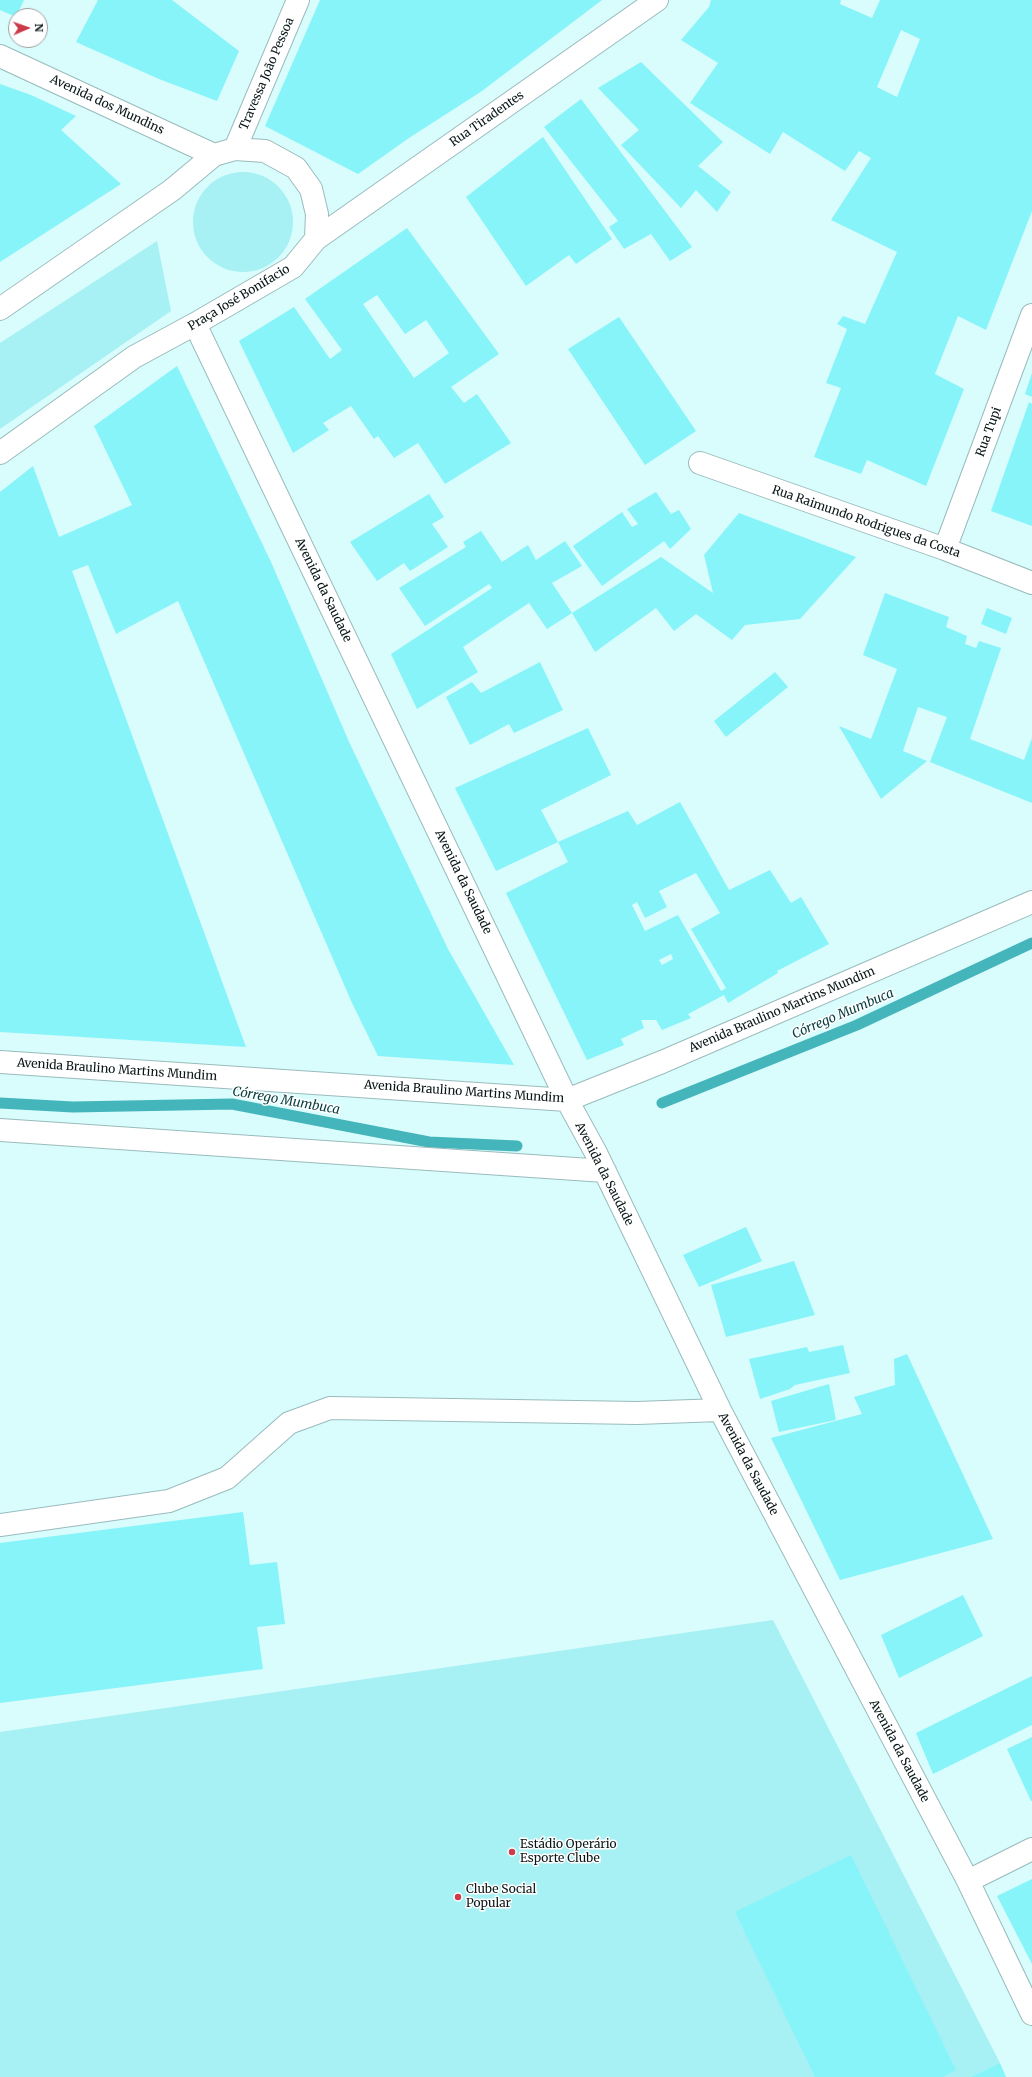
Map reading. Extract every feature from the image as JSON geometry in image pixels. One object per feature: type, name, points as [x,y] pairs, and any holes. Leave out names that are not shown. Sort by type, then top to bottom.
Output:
[{"type":"street","name":"Travessa João Pessoa","points":[[235,149],[298,0]]},
{"type":"street","name":"Rua Tiradentes","points":[[316,238],[657,0]]},
{"type":"street","name":"Avenida dos Mundins","points":[[0,56],[214,155]]},
{"type":"street","points":[[0,309],[172,190],[214,155],[235,149],[265,152],[296,168],[311,189],[316,214],[316,238]]},
{"type":"street","name":"Praça José Bonifacio","points":[[0,453],[134,357],[195,324],[293,267],[316,238]]},
{"type":"street","name":"Rua Tupi","points":[[946,549],[1032,315]]},
{"type":"street","name":"Avenida da Saudade","points":[[195,324],[570,1106],[600,1162],[720,1410],[968,1881],[1032,2014]]},
{"type":"street","name":"Rua Raimundo Rodrigues da Costa","points":[[700,463],[946,549],[1032,582]]},
{"type":"street","name":"Avenida Braulino Martins Mundim","points":[[0,1062],[570,1106],[662,1062],[1032,902]]},
{"type":"street","points":[[0,1130],[600,1162]]},
{"type":"street","points":[[0,1525],[169,1501],[227,1478],[289,1424],[330,1408],[637,1413],[720,1410]]},
{"type":"street","points":[[968,1881],[1032,1849]]},
{"type":"shaded area","points":[[243,172],[253,173],[271,180],[285,194],[292,212],[292,232],[285,250],[271,264],[253,271],[243,272],[233,271],[215,264],[201,250],[194,232],[193,222],[194,212],[201,194],[215,180],[233,173]]},
{"type":"shaded area","points":[[157,241],[171,311],[0,429],[0,343]]},
{"type":"shaded area","name":"Clube Social Popular","points":[[773,1620],[1000,2063],[970,2077],[0,2077],[0,1732]]},
{"type":"building","points":[[0,0],[24,0],[20,8],[8,8],[8,14],[0,10]]},
{"type":"building","points":[[98,0],[172,0],[239,51],[217,101],[159,79],[76,42]]},
{"type":"building","points":[[320,0],[602,0],[482,91],[409,138],[358,174],[265,126]]},
{"type":"building","points":[[711,0],[841,0],[840,4],[872,18],[880,0],[1032,0],[1032,211],[986,330],[958,316],[935,374],[964,389],[926,486],[867,460],[861,474],[814,457],[841,388],[826,383],[847,329],[837,324],[843,316],[865,324],[897,252],[831,220],[871,158],[859,151],[845,171],[783,132],[770,154],[690,103],[718,63],[681,40],[709,7]],"holes":[[[901,30],[920,39],[897,97],[877,87]]]},
{"type":"building","points":[[641,62],[723,142],[698,166],[731,192],[717,212],[696,190],[681,208],[621,145],[639,130],[598,88]]},
{"type":"building","points":[[0,84],[31,95],[76,116],[61,130],[121,184],[0,262]]},
{"type":"building","points":[[581,99],[692,247],[670,261],[651,234],[624,249],[609,227],[618,221],[544,127]]},
{"type":"building","points":[[543,137],[612,239],[576,264],[569,255],[526,286],[466,197]]},
{"type":"building","points":[[407,228],[499,354],[451,387],[464,403],[477,394],[511,443],[445,484],[418,443],[394,458],[378,436],[374,439],[351,406],[323,423],[329,430],[293,453],[239,341],[294,307],[330,359],[342,350],[305,299]],"holes":[[[377,295],[405,334],[426,320],[449,353],[414,378],[363,304]]]},
{"type":"building","points":[[619,317],[696,431],[645,465],[568,349]]},
{"type":"building","points":[[177,366],[271,562],[350,744],[448,949],[514,1065],[378,1056],[352,1003],[178,601],[116,634],[88,565],[72,571],[246,1047],[0,1032],[0,492],[33,466],[59,537],[132,505],[94,426]]},
{"type":"building","points":[[1032,373],[1032,397],[1025,394]]},
{"type":"building","points":[[1029,402],[1032,404],[1032,526],[991,511]]},
{"type":"building","points":[[656,492],[671,514],[679,510],[691,529],[670,549],[664,541],[602,586],[573,546],[622,512],[632,527],[638,524],[627,509]]},
{"type":"building","points":[[429,494],[444,517],[432,524],[448,547],[410,571],[404,563],[377,581],[350,542]]},
{"type":"building","points":[[739,513],[856,557],[800,619],[745,625],[732,640],[696,614],[674,631],[656,608],[595,652],[572,613],[661,557],[713,593],[704,555]]},
{"type":"building","points":[[481,531],[502,562],[528,545],[536,560],[565,541],[582,566],[552,583],[572,613],[547,629],[529,603],[463,647],[478,672],[417,709],[391,654],[492,588],[489,584],[425,626],[399,588],[466,547],[463,542]]},
{"type":"building","points":[[885,593],[949,617],[946,627],[967,636],[965,644],[976,648],[979,641],[1001,648],[970,739],[1024,760],[1032,738],[1032,803],[930,762],[947,717],[918,707],[903,751],[927,761],[881,799],[839,726],[871,739],[897,669],[863,655]]},
{"type":"building","points":[[987,608],[1012,618],[1006,634],[981,624]]},
{"type":"building","points":[[540,662],[563,710],[514,733],[509,724],[470,745],[446,697],[472,682],[481,693]]},
{"type":"building","points":[[775,672],[788,687],[726,737],[714,721]]},
{"type":"building","points":[[588,728],[611,775],[541,810],[558,842],[496,871],[455,788]]},
{"type":"building","points":[[680,802],[729,890],[770,870],[791,903],[801,897],[829,944],[777,971],[778,973],[728,1003],[724,995],[688,1014],[691,1018],[662,1030],[656,1020],[641,1020],[644,1028],[621,1039],[624,1045],[587,1060],[506,893],[568,862],[558,842],[628,811],[637,825]],"holes":[[[696,873],[720,913],[691,929],[726,988],[721,991],[678,915],[645,931],[632,905],[637,902],[645,918],[667,907],[659,891]],[[671,954],[673,959],[662,965],[659,960]]]},
{"type":"building","points":[[746,1227],[762,1261],[699,1287],[683,1255]]},
{"type":"building","points":[[794,1261],[815,1315],[726,1337],[711,1285]]},
{"type":"building","points":[[843,1345],[850,1373],[795,1385],[790,1389],[760,1399],[749,1359],[807,1347],[809,1352]]},
{"type":"building","points":[[907,1354],[993,1539],[840,1580],[771,1438],[862,1414],[854,1397],[895,1385],[894,1359]]},
{"type":"building","points":[[829,1384],[836,1420],[779,1432],[771,1401]]},
{"type":"building","points":[[243,1512],[250,1565],[277,1562],[285,1624],[257,1627],[263,1669],[0,1703],[0,1543]]},
{"type":"building","points":[[963,1595],[983,1636],[899,1678],[881,1635]]},
{"type":"building","points":[[1032,1676],[1032,1725],[933,1774],[916,1733]]},
{"type":"building","points":[[1032,1737],[1032,1801],[1031,1801],[1007,1749]]},
{"type":"building","points":[[851,1855],[956,2070],[943,2077],[815,2077],[735,1912]]},
{"type":"building","points":[[1032,1879],[1032,1964],[997,1896]]},
{"type":"building","points":[[1000,2063],[1006,2077],[970,2077]]},
{"type":"waterway","name":"Córrego Mumbuca","points":[[662,1103],[857,1025],[1032,943]]},
{"type":"waterway","name":"Córrego Mumbuca","points":[[0,1103],[73,1107],[232,1104],[429,1142],[517,1146]]},
{"type":"place","name":"Estádio Operário Esporte Clube","points":[[512,1852]]},
{"type":"place","name":"Clube Social Popular","points":[[458,1897]]}]
